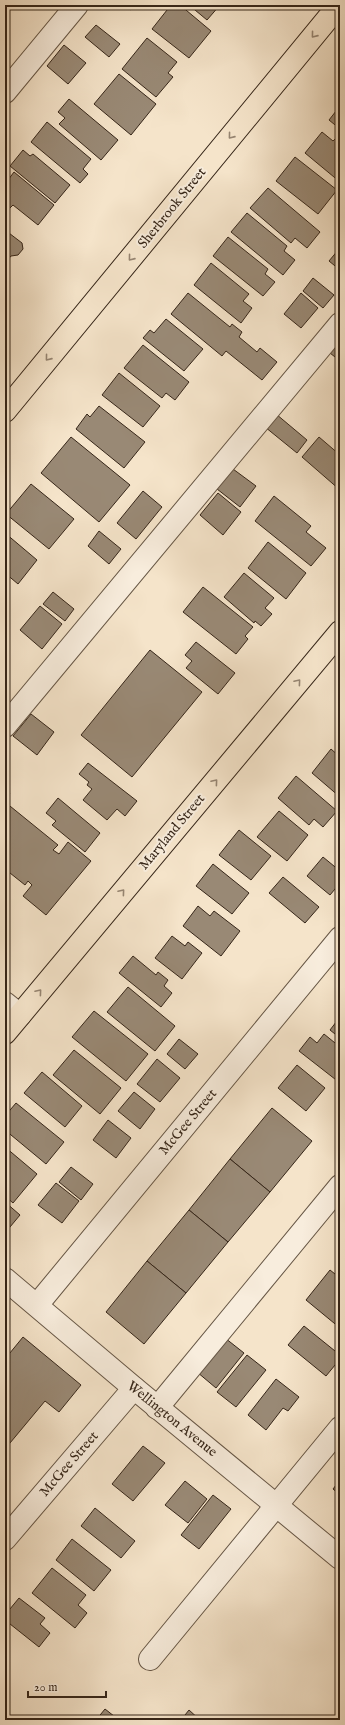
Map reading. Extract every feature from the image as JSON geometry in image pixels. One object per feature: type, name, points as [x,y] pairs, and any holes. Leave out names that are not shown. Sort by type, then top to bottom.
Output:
[{"type":"main road","name":"Sherbrook Street","points":[[5,410],[339,5]]},
{"type":"main road","name":"Maryland Street","points":[[5,1033],[12,1009],[340,632]]},
{"type":"street","points":[[5,92],[78,5]]},
{"type":"street","points":[[5,726],[340,324]]},
{"type":"street","name":"McGee Street","points":[[37,1305],[340,938]]},
{"type":"street","points":[[157,1408],[340,1186]]},
{"type":"street","name":"Wellington Avenue","points":[[8,1287],[37,1305],[157,1408],[340,1558]]},
{"type":"street","name":"McGee Street","points":[[5,1540],[134,1388]]},
{"type":"street","points":[[150,1659],[340,1428]]},
{"type":"building","points":[[125,5],[135,5],[131,10]]},
{"type":"building","points":[[171,5],[180,5],[211,31],[189,58],[152,29]]},
{"type":"building","points":[[189,5],[220,5],[207,20]]},
{"type":"building","points":[[96,25],[120,44],[109,57],[85,37]]},
{"type":"building","points":[[147,38],[177,62],[168,73],[173,77],[156,97],[122,69]]},
{"type":"building","points":[[64,45],[86,63],[68,84],[47,66]]},
{"type":"building","points":[[119,74],[156,104],[131,135],[94,104]]},
{"type":"building","points":[[69,99],[118,140],[101,160],[59,124],[65,118],[58,112]]},
{"type":"building","points":[[340,106],[340,129],[329,120]]},
{"type":"building","points":[[47,122],[91,159],[83,169],[88,174],[80,183],[31,142]]},
{"type":"building","points":[[322,132],[333,141],[336,138],[340,142],[340,182],[305,153]]},
{"type":"building","points":[[23,150],[30,156],[33,154],[70,185],[55,203],[10,166]]},
{"type":"building","points":[[295,157],[337,190],[318,214],[276,181]]},
{"type":"building","points":[[14,172],[54,205],[38,225],[13,205],[9,209],[5,206],[5,184]]},
{"type":"building","points":[[268,188],[320,232],[307,248],[295,238],[291,243],[250,208]]},
{"type":"building","points":[[247,213],[287,246],[284,251],[295,260],[283,275],[231,232]]},
{"type":"building","points":[[5,230],[22,243],[23,249],[18,255],[11,256],[5,263]]},
{"type":"building","points":[[228,237],[268,269],[265,274],[275,282],[263,296],[213,256]]},
{"type":"building","points":[[339,249],[340,250],[340,270],[329,261]]},
{"type":"building","points":[[211,263],[249,294],[243,301],[252,308],[241,323],[194,285]]},
{"type":"building","points":[[313,278],[334,295],[323,308],[303,291]]},
{"type":"building","points":[[188,293],[230,327],[232,324],[242,332],[239,337],[257,352],[260,348],[277,362],[262,380],[226,351],[222,356],[171,314]]},
{"type":"building","points":[[301,293],[318,308],[301,328],[284,314]]},
{"type":"building","points":[[166,319],[203,349],[184,371],[143,338],[150,330],[154,333]]},
{"type":"building","points":[[339,343],[340,344],[340,361],[330,353]]},
{"type":"building","points":[[143,345],[189,382],[175,400],[166,393],[162,398],[124,368]]},
{"type":"building","points":[[119,373],[160,406],[143,427],[102,395]]},
{"type":"building","points":[[99,406],[145,442],[124,468],[76,429],[87,414],[90,417]]},
{"type":"building","points":[[276,414],[307,440],[297,453],[265,427]]},
{"type":"building","points":[[71,437],[130,485],[99,522],[41,473]]},
{"type":"building","points":[[319,437],[340,455],[340,490],[302,457]]},
{"type":"building","points":[[233,469],[256,486],[240,507],[217,489]]},
{"type":"building","points":[[31,484],[74,519],[49,549],[6,514]]},
{"type":"building","points":[[143,491],[162,507],[136,539],[117,523]]},
{"type":"building","points":[[218,493],[241,512],[223,535],[200,515]]},
{"type":"building","points":[[274,496],[311,526],[306,532],[326,548],[311,566],[255,521]]},
{"type":"building","points":[[99,531],[121,549],[109,564],[88,546]]},
{"type":"building","points":[[5,533],[37,560],[18,584],[5,573]]},
{"type":"building","points":[[268,542],[306,573],[286,599],[248,568]]},
{"type":"building","points":[[244,573],[274,598],[265,608],[272,614],[261,626],[255,621],[254,623],[224,597]]},
{"type":"building","points":[[203,587],[253,627],[245,636],[248,639],[236,654],[183,612]]},
{"type":"building","points":[[53,592],[74,609],[65,621],[43,604]]},
{"type":"building","points":[[40,606],[62,624],[42,649],[20,630]]},
{"type":"building","points":[[196,642],[235,673],[218,694],[186,668],[192,661],[185,655]]},
{"type":"building","points":[[150,650],[202,692],[132,777],[81,735]]},
{"type":"building","points":[[31,714],[54,732],[37,755],[13,736]]},
{"type":"building","points":[[331,749],[340,757],[340,797],[312,773]]},
{"type":"building","points":[[88,763],[137,801],[125,816],[117,809],[107,820],[83,800],[92,789],[87,785],[89,782],[79,774]]},
{"type":"building","points":[[296,776],[337,811],[323,827],[314,819],[309,825],[278,798]]},
{"type":"building","points":[[5,789],[10,793],[5,799]]},
{"type":"building","points":[[58,798],[100,833],[85,852],[52,825],[56,821],[46,813]]},
{"type":"building","points":[[5,802],[58,845],[53,850],[59,854],[68,842],[91,861],[46,915],[23,896],[32,885],[28,881],[25,885],[5,869]]},
{"type":"building","points":[[279,811],[308,835],[287,861],[257,837]]},
{"type":"building","points":[[239,830],[271,856],[251,880],[219,855]]},
{"type":"building","points":[[323,857],[340,871],[340,883],[330,895],[307,876]]},
{"type":"building","points":[[213,864],[249,893],[232,914],[196,886]]},
{"type":"building","points":[[283,877],[319,907],[305,923],[269,893]]},
{"type":"building","points":[[198,906],[210,916],[214,911],[240,931],[221,956],[183,926]]},
{"type":"building","points":[[172,936],[185,946],[188,942],[202,953],[182,979],[155,958]]},
{"type":"building","points":[[133,956],[156,975],[158,972],[168,980],[164,986],[172,993],[161,1007],[119,973]]},
{"type":"building","points":[[128,987],[175,1026],[155,1051],[107,1012]]},
{"type":"building","points":[[94,1011],[148,1054],[126,1081],[72,1037]]},
{"type":"building","points":[[340,1017],[340,1038],[330,1030]]},
{"type":"building","points":[[324,1034],[340,1047],[340,1083],[299,1051],[310,1037],[317,1043]]},
{"type":"building","points":[[179,1039],[198,1054],[185,1069],[167,1054]]},
{"type":"building","points":[[74,1050],[121,1088],[100,1114],[53,1075]]},
{"type":"building","points":[[157,1059],[180,1078],[160,1102],[137,1084]]},
{"type":"building","points":[[297,1065],[325,1088],[306,1111],[278,1088]]},
{"type":"building","points":[[42,1072],[82,1106],[65,1127],[24,1093]]},
{"type":"building","points":[[134,1092],[155,1109],[140,1129],[118,1111]]},
{"type":"building","points":[[16,1103],[64,1142],[46,1164],[5,1130],[5,1116]]},
{"type":"building","points":[[272,1108],[312,1141],[270,1192],[230,1159]]},
{"type":"building","points":[[108,1120],[131,1138],[116,1158],[93,1140]]},
{"type":"building","points":[[5,1147],[37,1174],[13,1203],[5,1196]]},
{"type":"building","points":[[230,1159],[270,1192],[228,1242],[189,1210]]},
{"type":"building","points":[[71,1167],[93,1184],[81,1200],[59,1182]]},
{"type":"building","points":[[56,1183],[79,1201],[62,1223],[38,1205]]},
{"type":"building","points":[[5,1202],[20,1215],[5,1233]]},
{"type":"building","points":[[189,1210],[228,1242],[186,1293],[147,1261]]},
{"type":"building","points":[[147,1261],[186,1293],[144,1344],[106,1312]]},
{"type":"building","points":[[330,1270],[340,1278],[340,1328],[306,1300]]},
{"type":"building","points":[[304,1326],[340,1355],[340,1359],[326,1376],[288,1345]]},
{"type":"building","points":[[23,1337],[81,1385],[59,1412],[45,1401],[5,1449],[5,1359]]},
{"type":"building","points":[[225,1338],[244,1353],[216,1388],[197,1372]]},
{"type":"building","points":[[247,1355],[266,1370],[236,1407],[217,1392]]},
{"type":"building","points":[[276,1379],[299,1397],[288,1411],[283,1408],[266,1430],[248,1415]]},
{"type":"building","points":[[143,1446],[165,1463],[133,1501],[112,1484]]},
{"type":"building","points":[[340,1480],[340,1495],[333,1489]]},
{"type":"building","points":[[185,1481],[207,1499],[188,1523],[165,1505]]},
{"type":"building","points":[[213,1495],[231,1509],[199,1549],[181,1535]]},
{"type":"building","points":[[95,1508],[135,1541],[121,1558],[81,1526]]},
{"type":"building","points":[[72,1539],[111,1570],[94,1591],[56,1560]]},
{"type":"building","points":[[52,1568],[86,1595],[78,1605],[87,1613],[75,1628],[32,1593]]},
{"type":"building","points":[[19,1598],[45,1618],[40,1624],[50,1633],[39,1647],[5,1620],[5,1615]]},
{"type":"building","points":[[105,1709],[119,1720],[96,1720]]},
{"type":"building","points":[[189,1710],[200,1720],[181,1720]]}]
